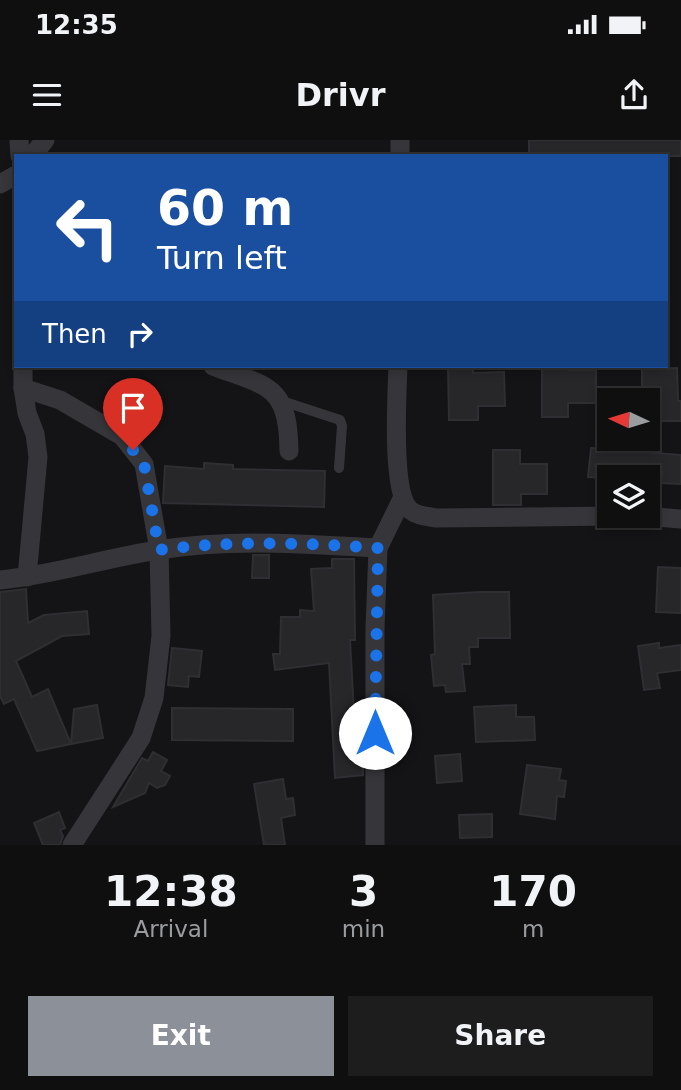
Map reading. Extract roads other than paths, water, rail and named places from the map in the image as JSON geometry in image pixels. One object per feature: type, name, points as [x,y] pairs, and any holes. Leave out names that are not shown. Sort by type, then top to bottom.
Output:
[{"type":"street","points":[[34,154],[45,140]]},
{"type":"street","points":[[23,368],[27,413],[35,435],[38,457],[27,577]]},
{"type":"street","points":[[218,368],[256,382],[281,400],[288,423],[289,451]]},
{"type":"street","points":[[398,368],[397,459],[402,499],[410,509],[436,518],[597,516]]},
{"type":"street","points":[[23,388],[60,400],[122,436],[144,464],[159,550],[161,636],[154,698],[141,738],[72,845]]},
{"type":"street","points":[[375,845],[375,628],[378,548],[402,499]]},
{"type":"street","points":[[660,517],[681,519]]},
{"type":"street","points":[[0,580],[193,545],[270,542],[378,548]]},
{"type":"lane","points":[[281,400],[340,420],[342,426],[339,468]]}]
